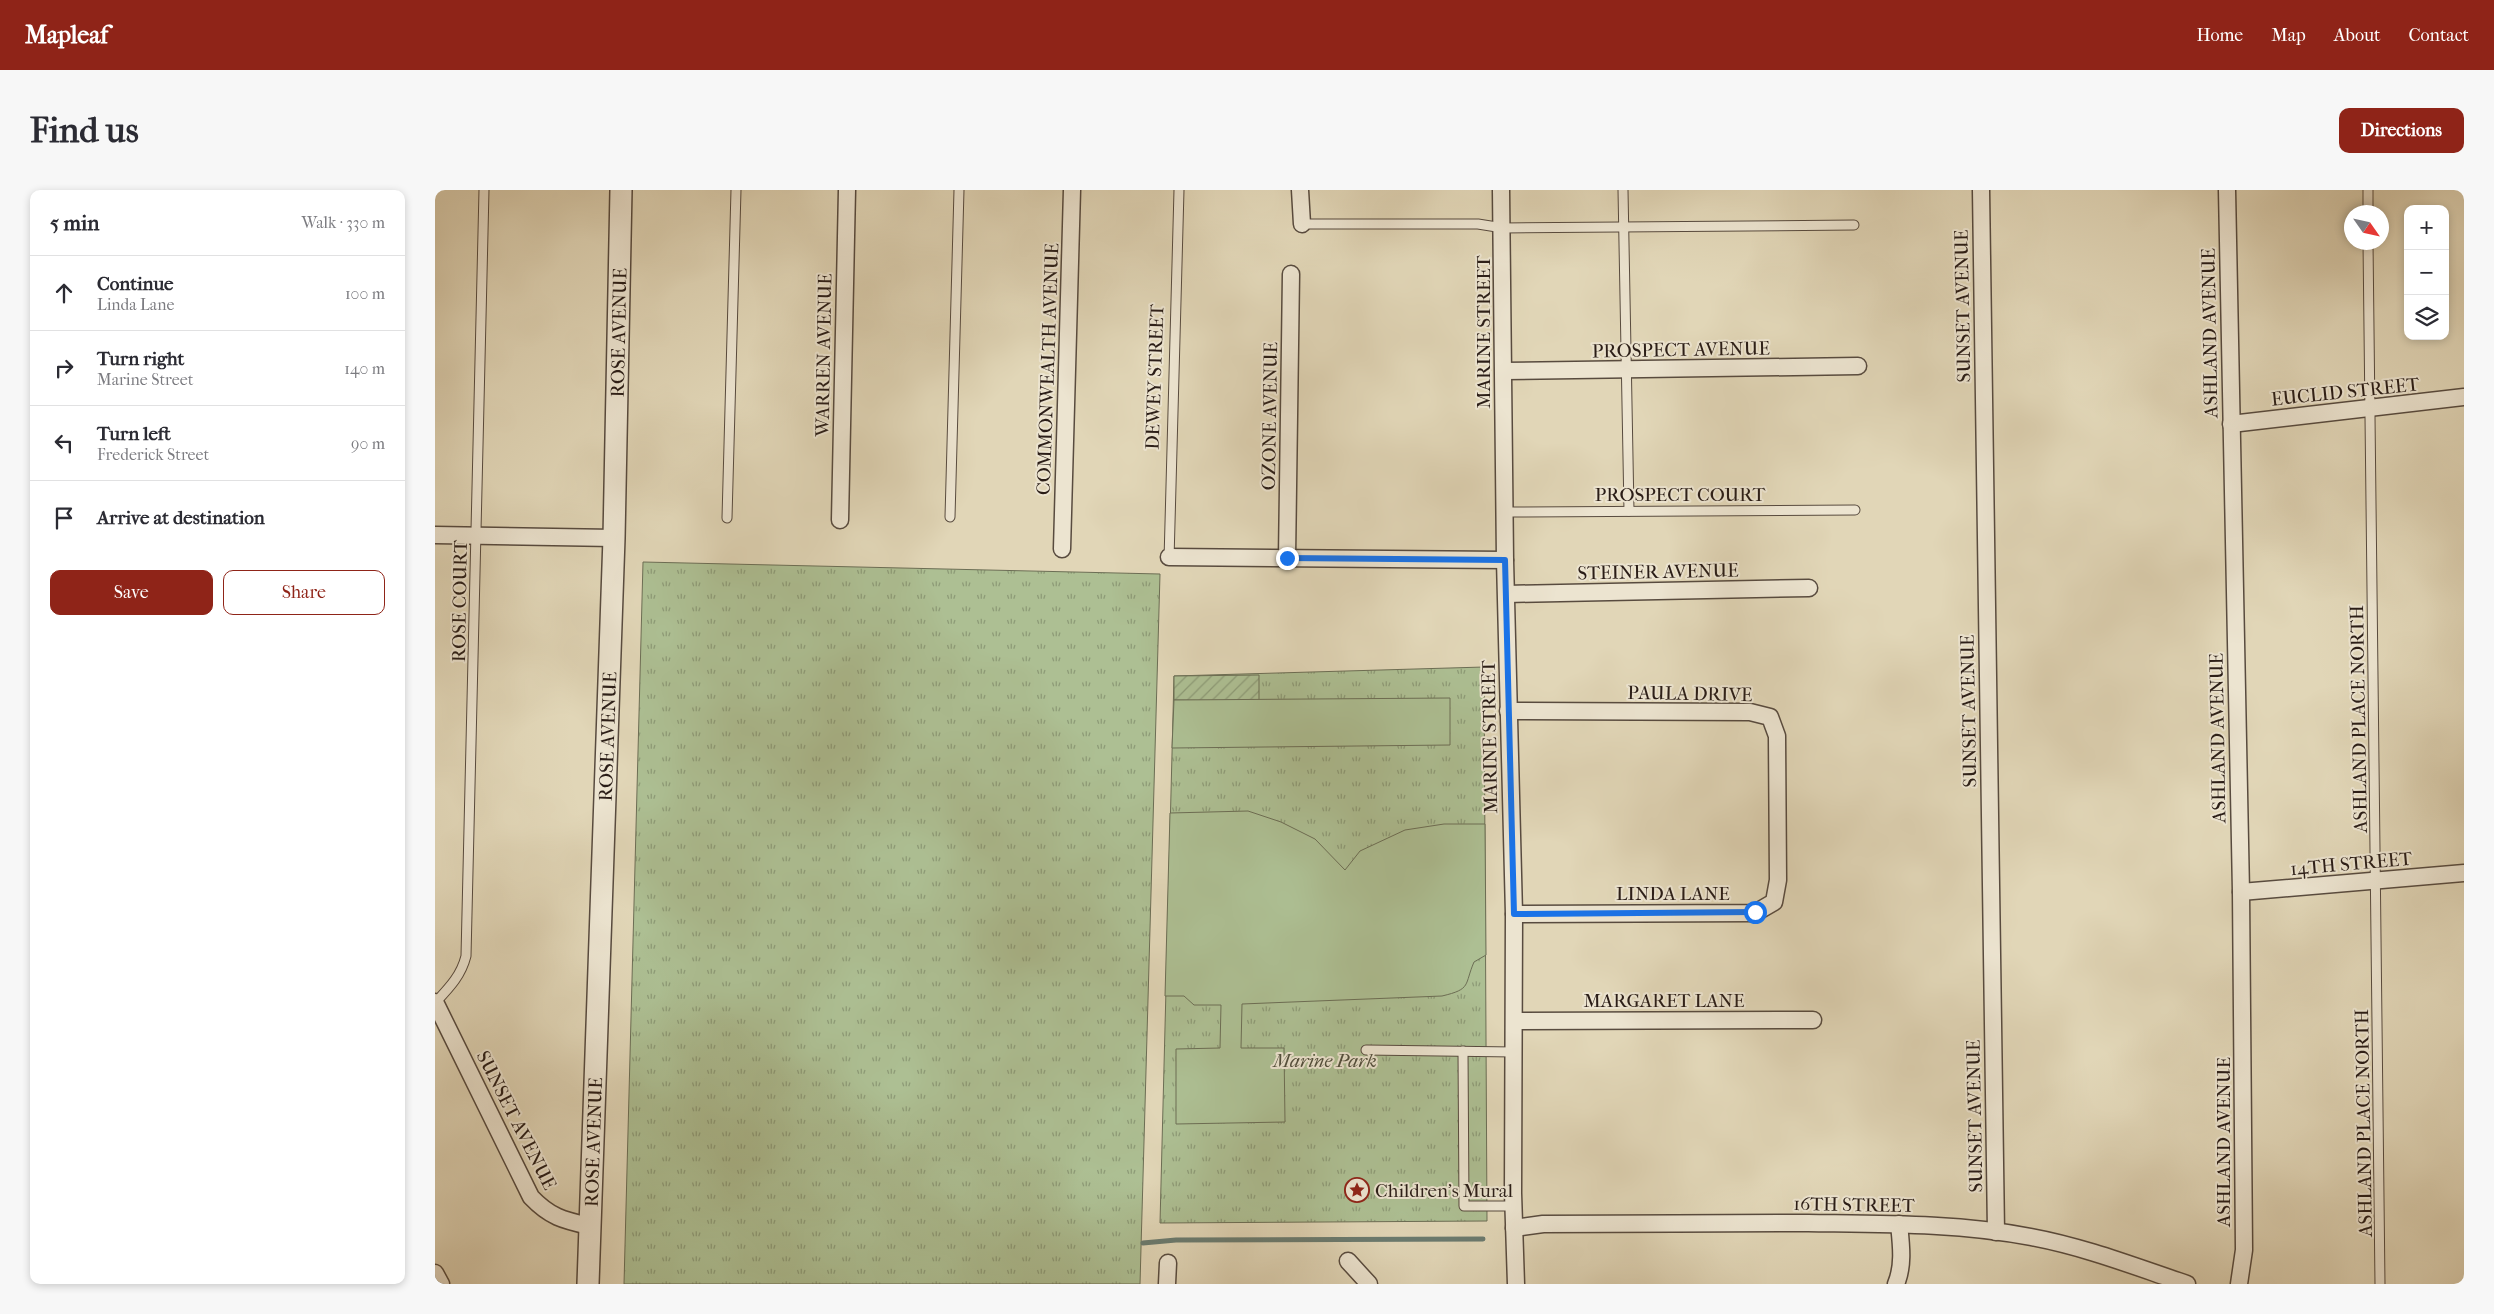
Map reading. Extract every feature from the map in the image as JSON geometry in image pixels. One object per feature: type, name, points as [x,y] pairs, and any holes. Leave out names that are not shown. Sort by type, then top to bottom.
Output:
[{"type":"street","name":"ROSE AVENUE","points":[[588,1284],[614,538],[621,190]]},
{"type":"street","name":"WARREN AVENUE","points":[[840,520],[847,190]]},
{"type":"street","name":"COMMONWEALTH AVENUE","points":[[1062,549],[1072,190]]},
{"type":"street","points":[[1300,190],[1301,224]]},
{"type":"street","name":"MARINE STREET","points":[[1501,190],[1503,228],[1505,560],[1514,914],[1513,1206],[1515,1284]]},
{"type":"street","name":"SUNSET AVENUE","points":[[1981,190],[1996,1232]]},
{"type":"street","name":"ASHLAND AVENUE","points":[[2227,190],[2241,892],[2244,1250],[2239,1284]]},
{"type":"street","name":"OZONE AVENUE","points":[[1287,558],[1291,274]]},
{"type":"street","name":"PROSPECT AVENUE","points":[[1504,371],[1858,366]]},
{"type":"street","name":"EUCLID STREET","points":[[2231,424],[2464,397]]},
{"type":"street","points":[[435,535],[614,538]]},
{"type":"street","points":[[1169,561],[1287,558],[1505,560]]},
{"type":"street","name":"STEINER AVENUE","points":[[1507,594],[1809,588]]},
{"type":"street","name":"PAULA DRIVE","points":[[1508,711],[1750,712],[1770,717],[1777,736],[1778,816]]},
{"type":"street","name":"LINDA LANE","points":[[1514,914],[1755,912],[1774,902],[1778,880],[1778,816]]},
{"type":"street","name":"14TH STREET","points":[[2241,892],[2377,882],[2464,873]]},
{"type":"street","name":"SUNSET AVENUE","points":[[435,1002],[531,1197],[545,1212],[563,1220],[589,1226]]},
{"type":"street","name":"MARGARET LANE","points":[[1515,1021],[1813,1020]]},
{"type":"street","name":"16TH STREET","points":[[1514,1228],[1553,1224],[1899,1224],[1996,1232],[2061,1244],[2161,1280],[2187,1284]]},
{"type":"street","points":[[1896,1284],[1901,1273],[1899,1224]]},
{"type":"street","points":[[1348,1261],[1369,1284]]},
{"type":"street","points":[[1167,1284],[1168,1263]]},
{"type":"street","points":[[435,1272],[441,1284]]},
{"type":"lane","name":"ROSE COURT","points":[[435,1002],[451,987],[463,970],[467,956],[484,190]]},
{"type":"lane","points":[[727,518],[736,190]]},
{"type":"lane","points":[[949,517],[959,190]]},
{"type":"lane","name":"DEWEY STREET","points":[[1169,561],[1179,190]]},
{"type":"lane","points":[[1623,190],[1629,511]]},
{"type":"lane","points":[[2368,190],[2368,205]]},
{"type":"lane","points":[[1301,224],[1478,224],[1503,228],[1854,225]]},
{"type":"lane","name":"ASHLAND PLACE NORTH","points":[[2368,250],[2381,1284]]},
{"type":"lane","name":"PROSPECT COURT","points":[[1505,512],[1855,510]]},
{"type":"lane","points":[[1365,1050],[1514,1052]]},
{"type":"lane","points":[[1463,1051],[1464,1206],[1513,1206]]},
{"type":"green space","points":[[643,562],[1160,574],[1140,1284],[624,1284]]},
{"type":"green space","name":"Marine Park","points":[[1484,667],[1487,1221],[1160,1223],[1174,676]]},
{"type":"green space","points":[[1259,675],[1259,701],[1174,700],[1174,676]]},
{"type":"green space","points":[[1450,698],[1450,745],[1172,748],[1174,700]]},
{"type":"green space","points":[[1248,811],[1281,822],[1315,839],[1345,870],[1360,851],[1405,830],[1444,824],[1485,824],[1486,955],[1474,962],[1463,988],[1442,996],[1242,1004],[1241,1048],[1284,1048],[1285,1122],[1176,1124],[1176,1049],[1220,1048],[1221,1005],[1194,1005],[1184,996],[1165,996],[1170,813]]},
{"type":"waterway","points":[[1143,1243],[1176,1240],[1483,1239]]},
{"type":"place","name":"Children's Mural","points":[[1357,1190]]},
{"type":"route","points":[[1287,558],[1505,560],[1514,914],[1755,912]]}]
